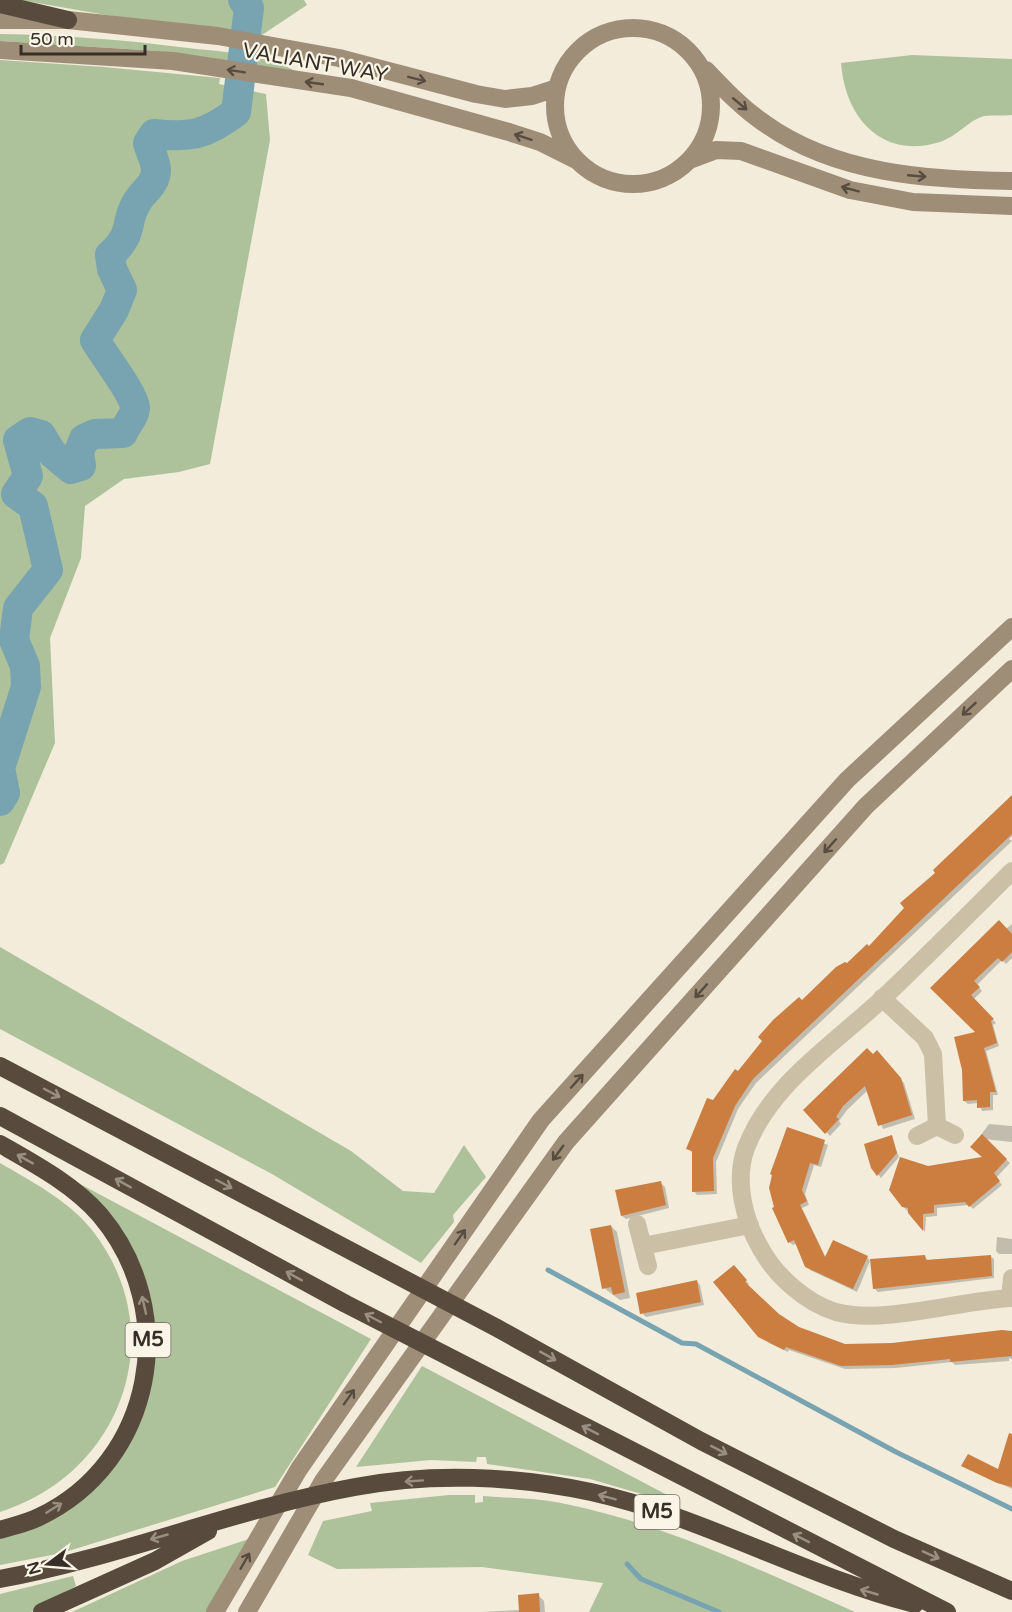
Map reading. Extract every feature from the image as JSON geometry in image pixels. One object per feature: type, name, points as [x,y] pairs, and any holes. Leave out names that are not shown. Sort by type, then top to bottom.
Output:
[{"type":"highway","points":[[0,4],[68,20]]},
{"type":"highway","points":[[0,1066],[497,1328],[711,1446],[894,1539],[1012,1591]]},
{"type":"highway","name":"M5","points":[[0,1116],[346,1304],[947,1612]]},
{"type":"highway","name":"M5","points":[[0,1144],[38,1166],[82,1198],[100,1215],[132,1268],[145,1310],[149,1336],[146,1374],[140,1398],[121,1440],[108,1460],[92,1478],[56,1507],[39,1517],[0,1530]]},
{"type":"highway","name":"M5","points":[[0,1580],[92,1558],[236,1516],[356,1487],[465,1478],[511,1480],[592,1492],[646,1508],[864,1591],[947,1612]]},
{"type":"highway","name":"M5","points":[[42,1612],[155,1561],[236,1516]]},
{"type":"street","name":"VALIANT WAY","points":[[0,20],[68,20],[218,36],[339,58],[505,99],[532,96],[557,88]]},
{"type":"street","points":[[1012,181],[912,176],[860,167],[816,150],[765,124],[733,98],[681,44],[658,31],[632,27],[607,32],[584,44],[567,64],[557,88],[557,122],[562,138],[576,160],[597,176],[621,184],[647,184],[672,175],[692,159],[716,150],[741,151],[850,190],[913,202],[1012,206]]},
{"type":"street","name":"VALIANT WAY","points":[[0,50],[173,61],[351,88],[540,142],[576,160]]},
{"type":"street","points":[[692,159],[706,137],[712,112],[709,86],[699,62]]},
{"type":"street","points":[[215,1612],[299,1468],[541,1120],[847,780],[1012,627]]},
{"type":"street","points":[[247,1612],[323,1481],[566,1142],[867,806],[1012,669]]},
{"type":"street","points":[[1012,871],[882,998],[776,1095],[757,1124],[745,1150],[741,1174],[743,1204],[750,1225],[769,1263],[799,1292],[837,1312],[869,1315],[1011,1298],[1012,1278]]},
{"type":"street","points":[[882,998],[925,1038],[933,1054],[937,1126]]},
{"type":"street","points":[[937,1126],[955,1135]]},
{"type":"street","points":[[917,1136],[937,1126]]},
{"type":"street","points":[[637,1224],[648,1266]]},
{"type":"street","points":[[642,1246],[750,1225]]},
{"type":"green space","points":[[20,0],[304,0],[307,5],[262,35],[152,23]]},
{"type":"green space","points":[[0,34],[94,38],[229,52],[271,60],[295,71],[158,51],[0,41]]},
{"type":"green space","points":[[912,55],[1012,59],[1012,115],[984,116],[946,140],[919,146],[900,145],[884,139],[870,130],[850,101],[841,63]]},
{"type":"green space","points":[[0,60],[220,78],[219,84],[266,94],[270,140],[210,464],[179,472],[124,479],[85,506],[81,558],[50,638],[55,743],[4,863],[0,865]]},
{"type":"green space","points":[[0,947],[351,1151],[403,1191],[434,1193],[464,1145],[486,1177],[453,1215],[454,1222],[421,1263],[272,1174],[0,1029]]},
{"type":"green space","points":[[0,1163],[61,1201],[92,1230],[116,1270],[129,1312],[131,1354],[122,1395],[104,1433],[77,1466],[42,1493],[0,1512]]},
{"type":"green space","points":[[67,1177],[371,1339],[275,1487],[62,1553],[0,1565],[0,1538],[37,1526],[63,1513],[99,1483],[122,1455],[139,1423],[150,1389],[155,1353],[154,1317],[146,1282],[132,1247],[119,1227],[103,1209]]},
{"type":"green space","points":[[422,1366],[671,1497],[669,1502],[590,1479],[487,1464],[486,1457],[477,1457],[476,1462],[431,1460],[356,1467]]},
{"type":"green space","points":[[449,1495],[475,1495],[475,1503],[483,1502],[483,1496],[542,1500],[599,1512],[711,1549],[855,1612],[589,1612],[603,1583],[482,1567],[337,1569],[308,1555],[323,1521],[372,1511],[370,1503]]},
{"type":"green space","points":[[249,1539],[206,1612],[72,1612],[182,1561]]},
{"type":"green space","points":[[73,1576],[76,1586],[31,1612],[0,1612],[0,1594]]},
{"type":"building","points":[[1012,795],[1012,834],[753,1079],[735,1106],[713,1158],[714,1191],[692,1192],[692,1151],[686,1149],[707,1098],[713,1100],[735,1069],[738,1071],[762,1041],[758,1037],[773,1020],[799,997],[802,1000],[836,967],[847,963],[867,944],[869,946],[904,908],[900,903],[935,873],[933,870]]},
{"type":"building","points":[[999,920],[1012,934],[1012,952],[1002,962],[998,958],[974,981],[980,987],[971,995],[994,1019],[991,1021],[997,1043],[984,1048],[996,1092],[990,1092],[990,1107],[977,1108],[977,1100],[963,1101],[962,1070],[954,1037],[975,1032],[930,988]]},
{"type":"building","points":[[867,1048],[873,1054],[877,1050],[901,1078],[912,1115],[878,1126],[865,1086],[843,1106],[836,1117],[839,1119],[825,1134],[803,1110]]},
{"type":"building","points":[[787,1127],[825,1140],[818,1165],[810,1163],[802,1190],[807,1201],[800,1205],[825,1257],[833,1240],[868,1256],[853,1289],[805,1267],[794,1240],[788,1243],[772,1208],[774,1207],[769,1188],[772,1175],[770,1174]]},
{"type":"building","points":[[982,1134],[1007,1159],[994,1173],[1000,1181],[969,1207],[965,1202],[934,1205],[934,1213],[923,1214],[923,1231],[908,1213],[908,1208],[902,1207],[889,1190],[900,1157],[928,1166],[982,1157],[970,1147]]},
{"type":"building","points":[[892,1135],[897,1153],[877,1176],[871,1168],[864,1144]]},
{"type":"building","points":[[661,1181],[666,1205],[621,1216],[615,1190]]},
{"type":"building","points":[[611,1225],[625,1292],[613,1295],[611,1287],[602,1289],[590,1229]]},
{"type":"building","points":[[925,1255],[926,1260],[991,1255],[992,1276],[873,1289],[870,1259]]},
{"type":"building","points":[[734,1265],[747,1280],[745,1282],[779,1314],[799,1327],[845,1344],[892,1343],[1002,1330],[1012,1331],[1012,1356],[950,1362],[950,1359],[892,1365],[841,1366],[786,1347],[784,1350],[758,1337],[713,1282]]},
{"type":"building","points":[[697,1280],[701,1302],[640,1314],[636,1293]]},
{"type":"building","points":[[1009,1433],[1012,1434],[1012,1487],[997,1483],[961,1466],[968,1454],[998,1469]]},
{"type":"building","points":[[539,1593],[540,1612],[519,1612],[518,1595]]},
{"type":"waterway","points":[[0,801],[5,793],[0,768],[26,687],[25,666],[14,640],[18,608],[48,570],[33,506],[16,494],[28,476],[18,440],[30,432],[41,435],[52,453],[71,469],[81,466],[79,452],[84,439],[95,434],[123,433],[132,417],[135,411],[134,402],[95,340],[114,310],[122,290],[112,269],[110,255],[123,240],[133,209],[154,180],[156,167],[148,143],[154,134],[198,133],[236,112],[249,8],[243,0]]},
{"type":"waterway","points":[[548,1270],[682,1343],[696,1344],[896,1452],[1012,1509]]},
{"type":"waterway","points":[[627,1564],[641,1579],[719,1612]]}]
